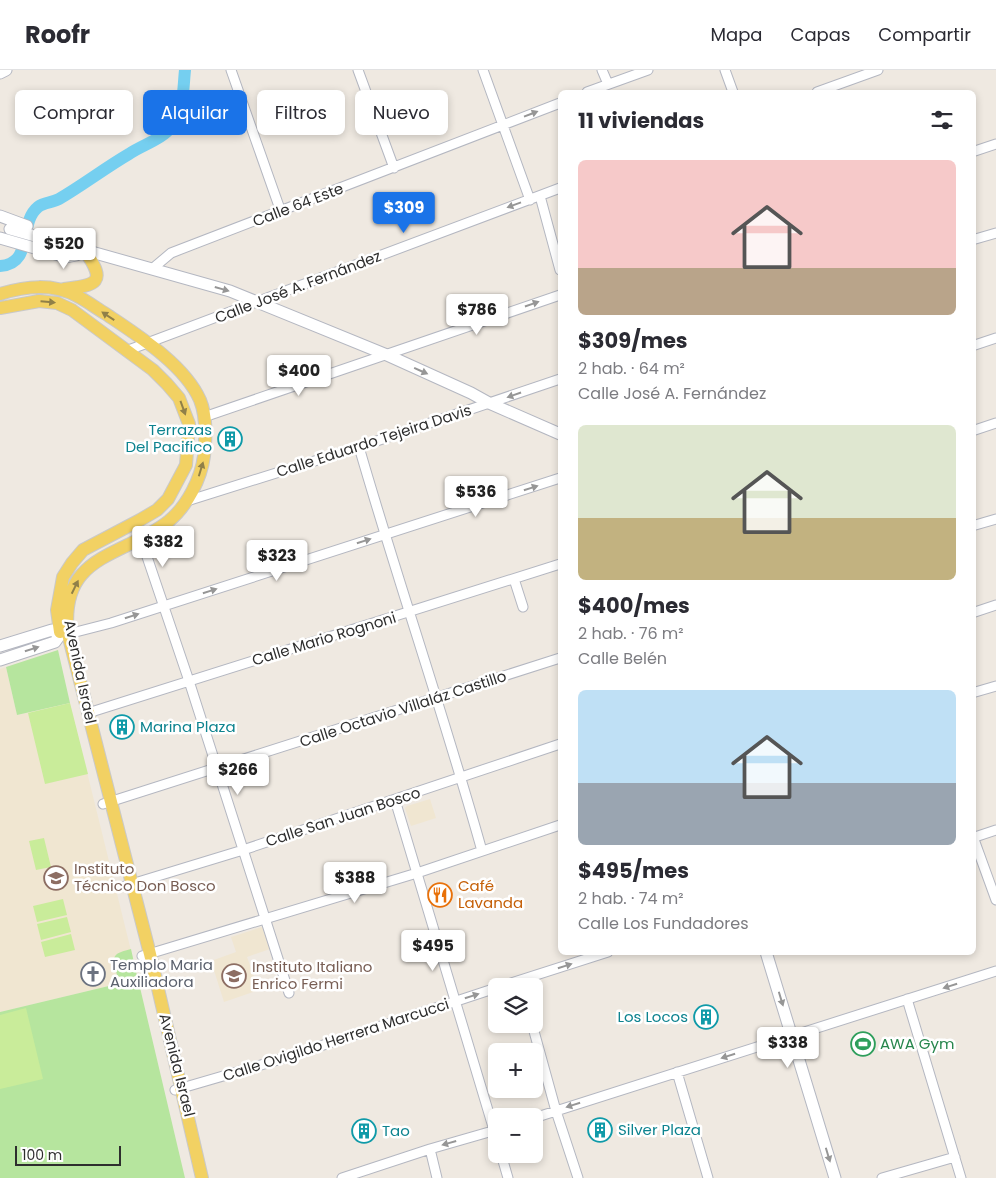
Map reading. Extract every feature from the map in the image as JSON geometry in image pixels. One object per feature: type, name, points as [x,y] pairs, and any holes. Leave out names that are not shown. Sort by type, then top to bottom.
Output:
[{"type":"main road","points":[[0,73],[6,70]]},
{"type":"main road","points":[[0,216],[11,225],[84,245],[99,255]]},
{"type":"main road","points":[[42,234],[85,251],[230,292],[256,302],[387,355],[558,433]]},
{"type":"main road","points":[[3,239],[66,257],[76,256],[85,251]]},
{"type":"main road","points":[[59,290],[88,286],[96,281],[98,275],[96,269],[85,251]]},
{"type":"main road","name":"Avenida Israel","points":[[0,294],[37,286],[76,295],[86,301],[172,363],[190,383],[200,401],[204,417],[206,437],[202,467],[187,501],[171,519],[141,539],[105,555],[90,565],[79,578],[68,602],[64,634],[202,1178]]},
{"type":"main road","points":[[0,308],[39,301],[57,303],[72,310],[126,351]]},
{"type":"main road","name":"Avenida Israel","points":[[107,803],[88,713],[57,610],[60,589],[63,577],[83,550],[157,510],[168,499],[186,465],[189,424],[179,398],[153,370],[126,351]]},
{"type":"main road","points":[[0,646],[52,630],[64,634],[55,642],[0,660]]},
{"type":"main road","points":[[767,955],[835,1178]]},
{"type":"main road","name":"Avenida Israel","points":[[179,1089],[195,1178]]},
{"type":"street","points":[[231,70],[281,212]]},
{"type":"street","points":[[358,70],[394,168]]},
{"type":"street","points":[[483,70],[530,200]]},
{"type":"street","points":[[602,70],[608,84]]},
{"type":"street","points":[[592,90],[648,70]]},
{"type":"street","points":[[725,70],[732,90]]},
{"type":"street","points":[[823,90],[878,70]]},
{"type":"street","name":"Calle 64 Este","points":[[152,269],[171,253],[558,104]]},
{"type":"street","points":[[976,151],[996,144]]},
{"type":"street","name":"Calle José A. Fernández","points":[[126,351],[558,189]]},
{"type":"street","points":[[540,196],[558,263]]},
{"type":"street","points":[[976,239],[996,233]]},
{"type":"street","points":[[204,417],[558,296]]},
{"type":"street","points":[[976,345],[996,338]]},
{"type":"street","name":"Calle Eduardo Tejeira Davis","points":[[187,501],[359,447],[558,380]]},
{"type":"street","points":[[976,430],[996,423]]},
{"type":"street","points":[[359,447],[461,776],[482,850]]},
{"type":"street","points":[[64,634],[111,623],[558,479]]},
{"type":"street","points":[[976,525],[996,518]]},
{"type":"street","points":[[141,539],[189,681],[289,994]]},
{"type":"street","name":"Calle Mario Rognoni","points":[[88,713],[558,565]]},
{"type":"street","points":[[514,579],[523,607]]},
{"type":"street","points":[[976,612],[996,605]]},
{"type":"street","name":"Calle Octavio Villaláz Castillo","points":[[107,803],[558,659]]},
{"type":"street","points":[[976,692],[996,686]]},
{"type":"street","name":"Calle San Juan Bosco","points":[[128,885],[243,850],[558,745]]},
{"type":"street","points":[[395,800],[488,1108]]},
{"type":"street","points":[[146,955],[417,873],[558,826]]},
{"type":"street","points":[[976,835],[996,830]]},
{"type":"street","points":[[976,844],[996,900]]},
{"type":"street","points":[[536,978],[600,955]]},
{"type":"street","points":[[543,1115],[996,971]]},
{"type":"street","name":"Calle Ovigildo Herrera Marcucci","points":[[179,1089],[278,1060],[488,991]]},
{"type":"street","points":[[907,999],[961,1178]]},
{"type":"street","points":[[534,1033],[556,1111],[578,1178]]},
{"type":"street","points":[[677,1072],[708,1178]]},
{"type":"street","points":[[342,1178],[430,1149],[488,1134]]},
{"type":"street","points":[[430,1149],[438,1178]]},
{"type":"street","points":[[882,1178],[955,1157]]},
{"type":"street","points":[[504,1163],[508,1178]]},
{"type":"shaded area","name":"Instituto Técnico Don Bosco","points":[[6,667],[17,715],[70,703],[138,979],[0,1012],[0,669]]},
{"type":"shaded area","points":[[430,799],[436,818],[411,826],[405,808]]},
{"type":"shaded area","name":"Instituto Italiano Enrico Fermi","points":[[262,927],[270,949],[247,957],[259,990],[224,1002],[211,961],[236,952],[231,937]]},
{"type":"green space","points":[[58,650],[70,703],[17,715],[6,667]]},
{"type":"green space","points":[[70,703],[88,774],[45,784],[28,713]]},
{"type":"green space","points":[[44,838],[51,867],[36,870],[29,841]]},
{"type":"green space","points":[[63,899],[67,915],[37,922],[33,906]]},
{"type":"green space","points":[[67,917],[71,932],[41,940],[37,924]]},
{"type":"green space","points":[[71,934],[75,950],[45,957],[41,942]]},
{"type":"green space","points":[[131,949],[137,976],[123,979],[117,975],[114,960],[116,954]]},
{"type":"green space","points":[[138,979],[185,1178],[0,1178],[0,1012]]},
{"type":"green space","points":[[26,1008],[43,1079],[0,1089],[0,1015]]},
{"type":"waterway","points":[[0,266],[11,264],[22,251],[28,223],[38,207],[59,199],[169,130],[177,119],[181,106],[185,70]]},
{"type":"place","name":"Terrazas Del Pacifico","points":[[230,439]]},
{"type":"place","name":"Marina Plaza","points":[[122,727]]},
{"type":"place","name":"Instituto Técnico Don Bosco","points":[[56,878]]},
{"type":"place","name":"Café Lavanda","points":[[440,895]]},
{"type":"place","name":"Templo Maria Auxiliadora","points":[[93,974]]},
{"type":"place","name":"Instituto Italiano Enrico Fermi","points":[[234,976]]},
{"type":"place","name":"Los Locos","points":[[706,1017]]},
{"type":"place","name":"AWA Gym","points":[[863,1044]]},
{"type":"place","name":"Silver Plaza","points":[[600,1130]]},
{"type":"place","name":"Tao","points":[[364,1131]]}]
